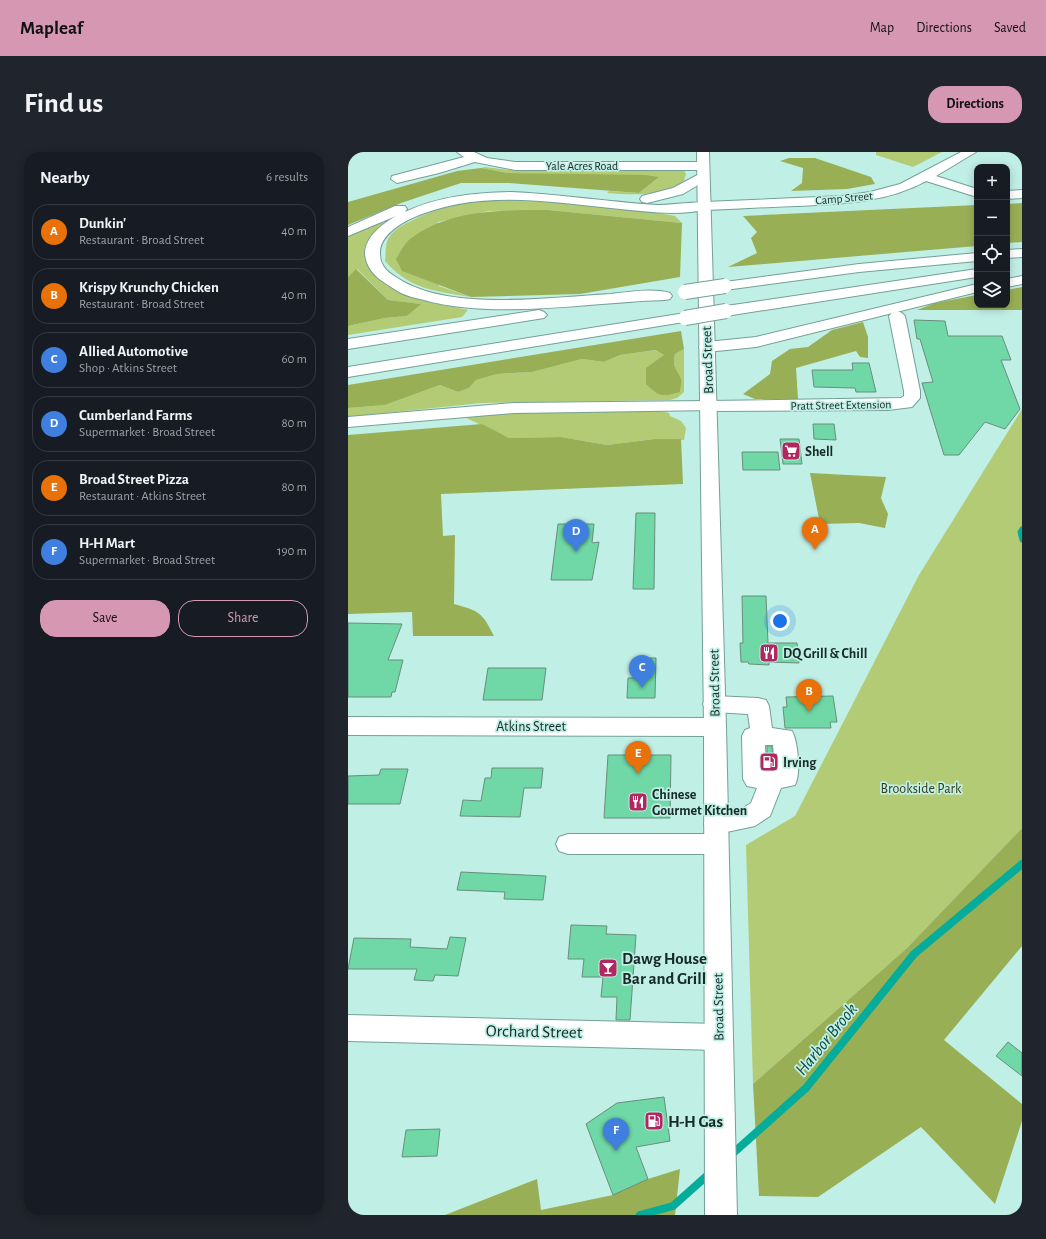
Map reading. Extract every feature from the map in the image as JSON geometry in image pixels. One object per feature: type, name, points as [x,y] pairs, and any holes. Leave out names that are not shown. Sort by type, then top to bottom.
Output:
[{"type":"main road","name":"Broad Street","points":[[703,152],[714,715],[721,1202]]},
{"type":"main road","name":"Camp Street","points":[[704,206],[863,198],[898,190],[963,154]]},
{"type":"main road","name":"Yale Acres Road","points":[[468,155],[498,164],[703,171]]},
{"type":"main road","points":[[396,179],[435,170],[468,155]]},
{"type":"main road","points":[[647,199],[678,191],[703,171]]},
{"type":"main road","points":[[924,176],[974,192]]},
{"type":"main road","points":[[348,232],[414,203],[439,196],[471,190],[518,189],[647,199],[704,206]]},
{"type":"main road","points":[[1010,194],[1022,194]]},
{"type":"main road","points":[[665,296],[624,296],[526,304],[484,303],[443,299],[412,292],[390,281],[375,265],[373,250],[380,235],[402,218],[432,205],[460,199],[511,196],[674,210],[704,206]]},
{"type":"main road","points":[[1010,254],[1022,253]]},
{"type":"main road","points":[[348,344],[725,286],[859,268],[974,257]]},
{"type":"main road","points":[[1010,270],[1022,269]]},
{"type":"main road","points":[[348,372],[726,311],[974,273]]},
{"type":"main road","points":[[1010,282],[1022,280]]},
{"type":"main road","points":[[707,347],[748,344],[974,289]]},
{"type":"main road","name":"Pratt Street Extension","points":[[708,406],[877,406],[896,405],[907,402],[912,398],[912,391],[897,316]]},
{"type":"main road","points":[[348,422],[514,408],[708,406]]},
{"type":"main road","name":"Atkins Street","points":[[348,726],[714,715],[758,706],[762,736],[753,736],[755,779],[772,779],[761,809],[746,819],[716,834]]},
{"type":"main road","points":[[568,844],[716,834]]},
{"type":"main road","name":"Orchard Street","points":[[348,1028],[527,1031],[719,1037]]},
{"type":"green space","points":[[876,152],[942,152],[913,167],[876,155]]},
{"type":"green space","points":[[789,158],[815,158],[871,177],[875,184],[847,189],[791,191],[802,183],[803,168],[780,161]]},
{"type":"green space","points":[[485,167],[509,170],[684,170],[686,174],[684,181],[666,190],[647,194],[627,194],[607,193],[609,191],[639,193],[659,177],[508,173],[481,168]]},
{"type":"green space","points":[[481,168],[508,173],[645,175],[659,177],[639,193],[509,183],[461,183],[401,203],[348,225],[348,202],[457,171]]},
{"type":"green space","points":[[502,200],[539,201],[654,212],[675,216],[682,223],[548,210],[489,211],[438,222],[439,286],[471,297],[435,291],[414,284],[394,271],[385,261],[386,247],[389,236],[406,223],[431,212],[454,205]]},
{"type":"green space","points":[[1022,203],[1022,242],[1010,243],[1010,204]]},
{"type":"green space","points":[[974,205],[974,246],[728,267],[757,253],[751,238],[757,232],[743,216]]},
{"type":"green space","points":[[512,210],[548,210],[682,223],[680,277],[580,294],[471,297],[402,271],[396,259],[410,239],[425,229],[441,222],[476,213]]},
{"type":"green space","points":[[379,222],[388,224],[372,238],[370,243],[368,253],[374,272],[383,282],[410,296],[425,301],[468,310],[462,317],[348,335],[348,326],[385,318],[407,316],[420,304],[388,300],[357,269],[348,277],[348,236]]},
{"type":"green space","points":[[356,269],[388,300],[421,304],[407,316],[385,318],[348,326],[348,277]]},
{"type":"green space","points":[[1022,287],[1022,310],[917,310],[935,303],[974,296],[974,308],[1010,308],[1010,289]]},
{"type":"green space","points":[[863,322],[868,337],[868,358],[860,357],[856,351],[796,368],[798,399],[755,399],[743,394],[770,374],[772,361],[790,349],[808,347],[832,330]]},
{"type":"green space","points":[[681,331],[684,349],[675,354],[674,363],[681,379],[681,384],[680,392],[674,394],[658,394],[646,384],[646,368],[664,355],[656,350],[620,355],[604,362],[582,359],[532,372],[497,374],[476,380],[469,388],[458,392],[440,385],[385,405],[348,408],[348,385]]},
{"type":"green space","points":[[684,349],[684,392],[677,398],[670,400],[481,403],[348,417],[348,408],[385,405],[440,385],[458,392],[469,388],[476,380],[497,374],[532,372],[582,359],[604,362],[620,355],[657,350],[664,355],[676,370],[674,366],[675,354]]},
{"type":"green space","name":"Brookside Park","points":[[1022,409],[1022,828],[907,948],[753,1084],[746,845],[795,816],[919,575]]},
{"type":"green space","points":[[555,411],[660,411],[669,413],[670,416],[681,421],[686,428],[684,440],[655,439],[607,445],[561,437],[509,438],[462,416]]},
{"type":"green space","points":[[482,424],[509,438],[561,437],[607,445],[655,439],[681,439],[683,484],[441,494],[443,536],[455,535],[454,604],[474,611],[483,617],[494,636],[413,636],[412,612],[348,614],[348,435]]},
{"type":"green space","points":[[810,473],[886,477],[881,498],[888,514],[885,528],[859,523],[820,524]]},
{"type":"green space","points":[[1022,828],[1022,946],[944,1040],[1022,1104],[1022,1121],[995,1204],[921,1127],[818,1197],[759,1196],[753,1084],[907,948]]},
{"type":"green space","points":[[680,1169],[675,1215],[445,1215],[537,1179],[541,1210],[613,1195],[648,1179]]},
{"type":"building","points":[[914,320],[945,321],[948,336],[1002,336],[1011,360],[1001,360],[1020,409],[1005,429],[985,422],[959,455],[944,455],[922,383],[933,382],[920,339],[917,339]]},
{"type":"building","points":[[852,363],[869,363],[876,392],[856,392],[855,388],[814,387],[812,370],[853,370]]},
{"type":"building","points":[[813,424],[834,424],[836,440],[814,439]]},
{"type":"building","name":"Shell","points":[[780,439],[799,439],[802,464],[783,464]]},
{"type":"building","name":"Shell","points":[[742,452],[778,452],[780,470],[743,470]]},
{"type":"building","points":[[636,513],[655,513],[654,589],[633,589]]},
{"type":"building","points":[[558,524],[594,524],[592,543],[599,542],[592,580],[551,580]]},
{"type":"building","points":[[742,596],[766,596],[768,643],[797,643],[799,663],[769,662],[769,665],[741,662],[740,643],[743,643]]},
{"type":"building","points":[[348,623],[402,624],[388,660],[403,660],[395,692],[392,692],[391,697],[348,697]]},
{"type":"building","points":[[636,658],[656,658],[655,698],[627,698],[628,678],[635,678]]},
{"type":"building","points":[[488,668],[546,668],[542,700],[483,700]]},
{"type":"building","points":[[833,696],[837,722],[830,722],[831,728],[785,728],[783,707],[787,707],[786,697]]},
{"type":"building","points":[[767,746],[772,746],[773,768],[767,768]]},
{"type":"building","points":[[608,755],[671,755],[670,818],[604,818]]},
{"type":"building","points":[[492,768],[543,768],[541,788],[524,788],[520,817],[460,816],[463,800],[481,801],[485,778],[491,778]]},
{"type":"building","points":[[381,769],[408,769],[400,804],[348,804],[348,776],[379,775]]},
{"type":"building","points":[[461,872],[546,876],[543,900],[504,899],[505,892],[457,890]]},
{"type":"building","name":"Dawg House Bar and Grill","points":[[571,925],[607,926],[606,934],[636,935],[630,1020],[616,1020],[617,997],[601,997],[603,977],[582,977],[584,959],[568,959]]},
{"type":"building","points":[[450,937],[466,938],[458,976],[435,975],[433,981],[414,980],[417,969],[348,969],[354,938],[411,939],[410,947],[447,949]]},
{"type":"building","points":[[1008,1042],[1022,1053],[1022,1076],[996,1056]]},
{"type":"building","points":[[664,1097],[670,1141],[636,1147],[648,1179],[613,1195],[586,1124],[617,1103]]},
{"type":"building","points":[[440,1129],[437,1156],[402,1157],[406,1130]]},
{"type":"waterway","name":"Harbor Brook","points":[[1022,529],[1020,532],[1022,540]]},
{"type":"waterway","name":"Harbor Brook","points":[[731,1155],[806,1088],[914,954],[1022,864]]},
{"type":"waterway","name":"Harbor Brook","points":[[640,1215],[673,1206],[710,1173]]},
{"type":"place","name":"Shell","points":[[791,451]]},
{"type":"place","name":"Dunkin'","points":[[815,550]]},
{"type":"place","name":"Cumberland Farms","points":[[576,552]]},
{"type":"place","name":"DQ Grill & Chill","points":[[769,653]]},
{"type":"place","name":"Allied Automotive","points":[[642,688]]},
{"type":"place","name":"Krispy Krunchy Chicken","points":[[809,712]]},
{"type":"place","name":"Irving","points":[[769,762]]},
{"type":"place","name":"Broad Street Pizza","points":[[638,774]]},
{"type":"place","name":"Chinese Gourmet Kitchen","points":[[638,802]]},
{"type":"place","name":"Dawg House Bar and Grill","points":[[608,968]]},
{"type":"place","name":"H-H Gas","points":[[654,1121]]},
{"type":"place","name":"H-H Mart","points":[[616,1151]]}]
